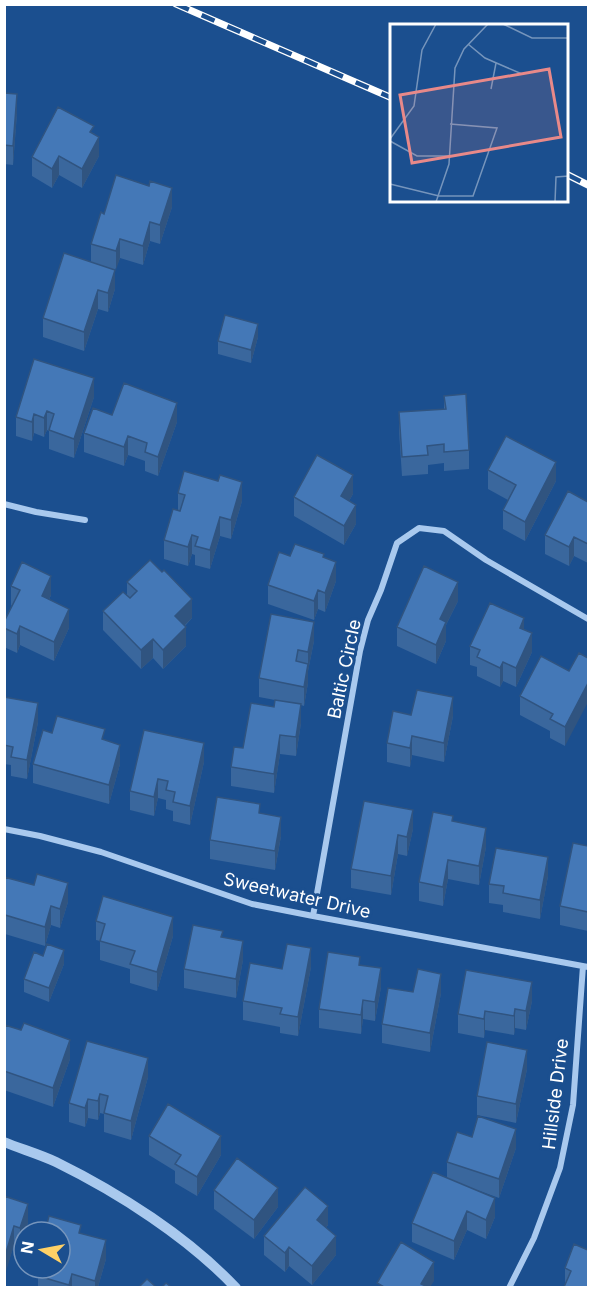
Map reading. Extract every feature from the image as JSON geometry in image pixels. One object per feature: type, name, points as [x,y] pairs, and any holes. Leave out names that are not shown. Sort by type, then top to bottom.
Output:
[{"type":"street","points":[[4,504],[85,520]]},
{"type":"street","name":"Baltic Circle","points":[[313,916],[360,651],[368,620],[397,543],[419,528],[444,531],[486,560],[588,619]]},
{"type":"street","name":"Sweetwater Drive","points":[[4,830],[40,836],[101,852],[252,903],[586,967]]},
{"type":"street","name":"Hillside Drive","points":[[509,1287],[534,1238],[560,1168],[573,1105],[586,967]]},
{"type":"street","points":[[4,1142],[54,1162],[114,1193],[172,1232],[237,1287]]},
{"type":"building","points":[[4,93],[17,94],[13,146],[4,145]]},
{"type":"building","points":[[58,107],[94,126],[90,132],[99,137],[82,169],[59,156],[52,169],[32,157]]},
{"type":"building","points":[[116,175],[149,186],[150,181],[172,188],[160,225],[150,222],[143,246],[120,239],[116,251],[91,244],[101,212],[104,214]]},
{"type":"building","points":[[64,253],[115,270],[108,293],[98,290],[84,332],[43,318]]},
{"type":"building","points":[[225,315],[258,324],[251,350],[218,341]]},
{"type":"building","points":[[34,359],[94,378],[74,439],[49,430],[54,414],[47,411],[44,418],[34,414],[32,422],[16,417]]},
{"type":"building","points":[[124,383],[177,403],[158,457],[145,452],[147,443],[128,436],[124,447],[84,433],[93,408],[112,415]]},
{"type":"building","points":[[466,394],[469,450],[444,452],[444,444],[427,446],[428,455],[402,457],[399,412],[446,409],[444,396]]},
{"type":"building","points":[[506,436],[556,462],[525,522],[503,510],[516,485],[488,470]]},
{"type":"building","points":[[317,455],[353,475],[341,496],[356,505],[344,526],[294,497]]},
{"type":"building","points":[[184,471],[218,481],[220,475],[242,482],[231,520],[220,517],[210,550],[195,546],[198,537],[192,535],[188,547],[164,540],[173,509],[180,511],[185,495],[178,493]]},
{"type":"building","points":[[568,491],[588,502],[588,544],[574,537],[569,547],[545,535]]},
{"type":"building","points":[[295,544],[324,554],[323,557],[336,562],[325,593],[318,590],[314,601],[268,585],[279,552],[290,556]]},
{"type":"building","points":[[150,560],[162,572],[164,570],[192,599],[175,616],[186,627],[163,650],[153,639],[141,650],[103,611],[123,592],[130,598],[137,591],[127,582]]},
{"type":"building","points":[[22,562],[51,576],[42,596],[69,609],[54,642],[20,626],[17,634],[4,628],[4,622],[20,590],[11,586]]},
{"type":"building","points":[[424,566],[458,582],[440,619],[446,622],[436,645],[397,627]]},
{"type":"building","points":[[490,603],[524,618],[520,628],[532,633],[516,668],[503,662],[500,668],[477,657],[480,650],[470,646]]},
{"type":"building","points":[[271,614],[314,622],[308,652],[298,650],[296,661],[308,664],[304,687],[259,678]]},
{"type":"building","points":[[579,653],[588,658],[588,683],[565,727],[550,719],[553,714],[520,696],[541,656],[569,671]]},
{"type":"building","points":[[417,690],[453,697],[444,743],[412,736],[410,748],[387,743],[393,711],[411,715]]},
{"type":"building","points":[[4,697],[38,703],[27,760],[11,757],[13,747],[4,745]]},
{"type":"building","points":[[275,700],[301,704],[296,737],[280,735],[274,774],[231,767],[234,747],[243,748],[251,703],[274,707]]},
{"type":"building","points":[[57,716],[105,729],[102,739],[120,745],[109,785],[33,764],[43,730],[52,733]]},
{"type":"building","points":[[144,730],[204,743],[190,806],[173,802],[175,792],[166,790],[168,781],[158,779],[154,797],[130,791]]},
{"type":"building","points":[[217,797],[260,804],[259,813],[281,817],[275,851],[210,840]]},
{"type":"building","points":[[364,801],[413,810],[407,837],[398,835],[391,876],[351,869]]},
{"type":"building","points":[[433,812],[453,816],[452,821],[486,828],[479,866],[448,860],[443,887],[419,882]]},
{"type":"building","points":[[573,843],[588,846],[588,912],[560,906]]},
{"type":"building","points":[[496,848],[548,857],[540,900],[503,893],[504,886],[489,884]]},
{"type":"building","points":[[37,874],[68,883],[60,909],[51,906],[45,927],[5,915],[4,917],[4,877],[34,885]]},
{"type":"building","points":[[103,896],[173,917],[157,972],[130,964],[135,951],[100,941],[105,924],[96,921]]},
{"type":"building","points":[[193,925],[223,931],[221,937],[243,941],[236,979],[184,969]]},
{"type":"building","points":[[47,944],[64,950],[49,988],[24,979],[34,952],[43,956]]},
{"type":"building","points":[[287,944],[311,948],[298,1017],[280,1014],[282,1008],[243,1001],[250,963],[282,969]]},
{"type":"building","points":[[328,952],[360,957],[359,965],[381,968],[375,1002],[363,1000],[361,1015],[319,1009]]},
{"type":"building","points":[[418,969],[441,974],[430,1033],[382,1024],[388,988],[413,992]]},
{"type":"building","points":[[466,970],[532,982],[526,1011],[515,1009],[514,1016],[485,1011],[484,1019],[458,1014]]},
{"type":"building","points":[[24,1023],[70,1040],[53,1088],[4,1071],[5,1025],[21,1030]]},
{"type":"building","points":[[87,1041],[148,1058],[131,1121],[104,1113],[108,1096],[100,1094],[98,1101],[88,1099],[85,1108],[69,1103]]},
{"type":"building","points":[[487,1042],[527,1050],[516,1104],[477,1096]]},
{"type":"building","points":[[168,1104],[221,1136],[197,1177],[175,1164],[181,1155],[149,1136]]},
{"type":"building","points":[[478,1116],[516,1129],[499,1179],[447,1162],[457,1132],[472,1137]]},
{"type":"building","points":[[237,1158],[278,1188],[254,1220],[214,1190]]},
{"type":"building","points":[[433,1172],[495,1198],[486,1220],[467,1211],[454,1241],[412,1223]]},
{"type":"building","points":[[305,1187],[328,1206],[317,1220],[336,1236],[312,1266],[289,1247],[285,1253],[264,1236]]},
{"type":"building","points":[[4,1196],[28,1204],[23,1220],[12,1220],[12,1233],[5,1256]]},
{"type":"building","points":[[49,1216],[63,1220],[48,1220]]},
{"type":"building","points":[[72,1222],[81,1225],[79,1233],[106,1240],[95,1281],[72,1274]]},
{"type":"building","points":[[401,1242],[434,1262],[421,1284],[428,1287],[384,1287],[377,1283]]},
{"type":"building","points":[[574,1244],[588,1250],[588,1287],[564,1287],[571,1271],[565,1268]]},
{"type":"building","points":[[147,1279],[156,1287],[139,1287]]},
{"type":"building","points":[[52,1280],[70,1280],[69,1285]]},
{"type":"railway","points":[[176,4],[390,97]]},
{"type":"railway","points":[[569,176],[588,185]]}]
